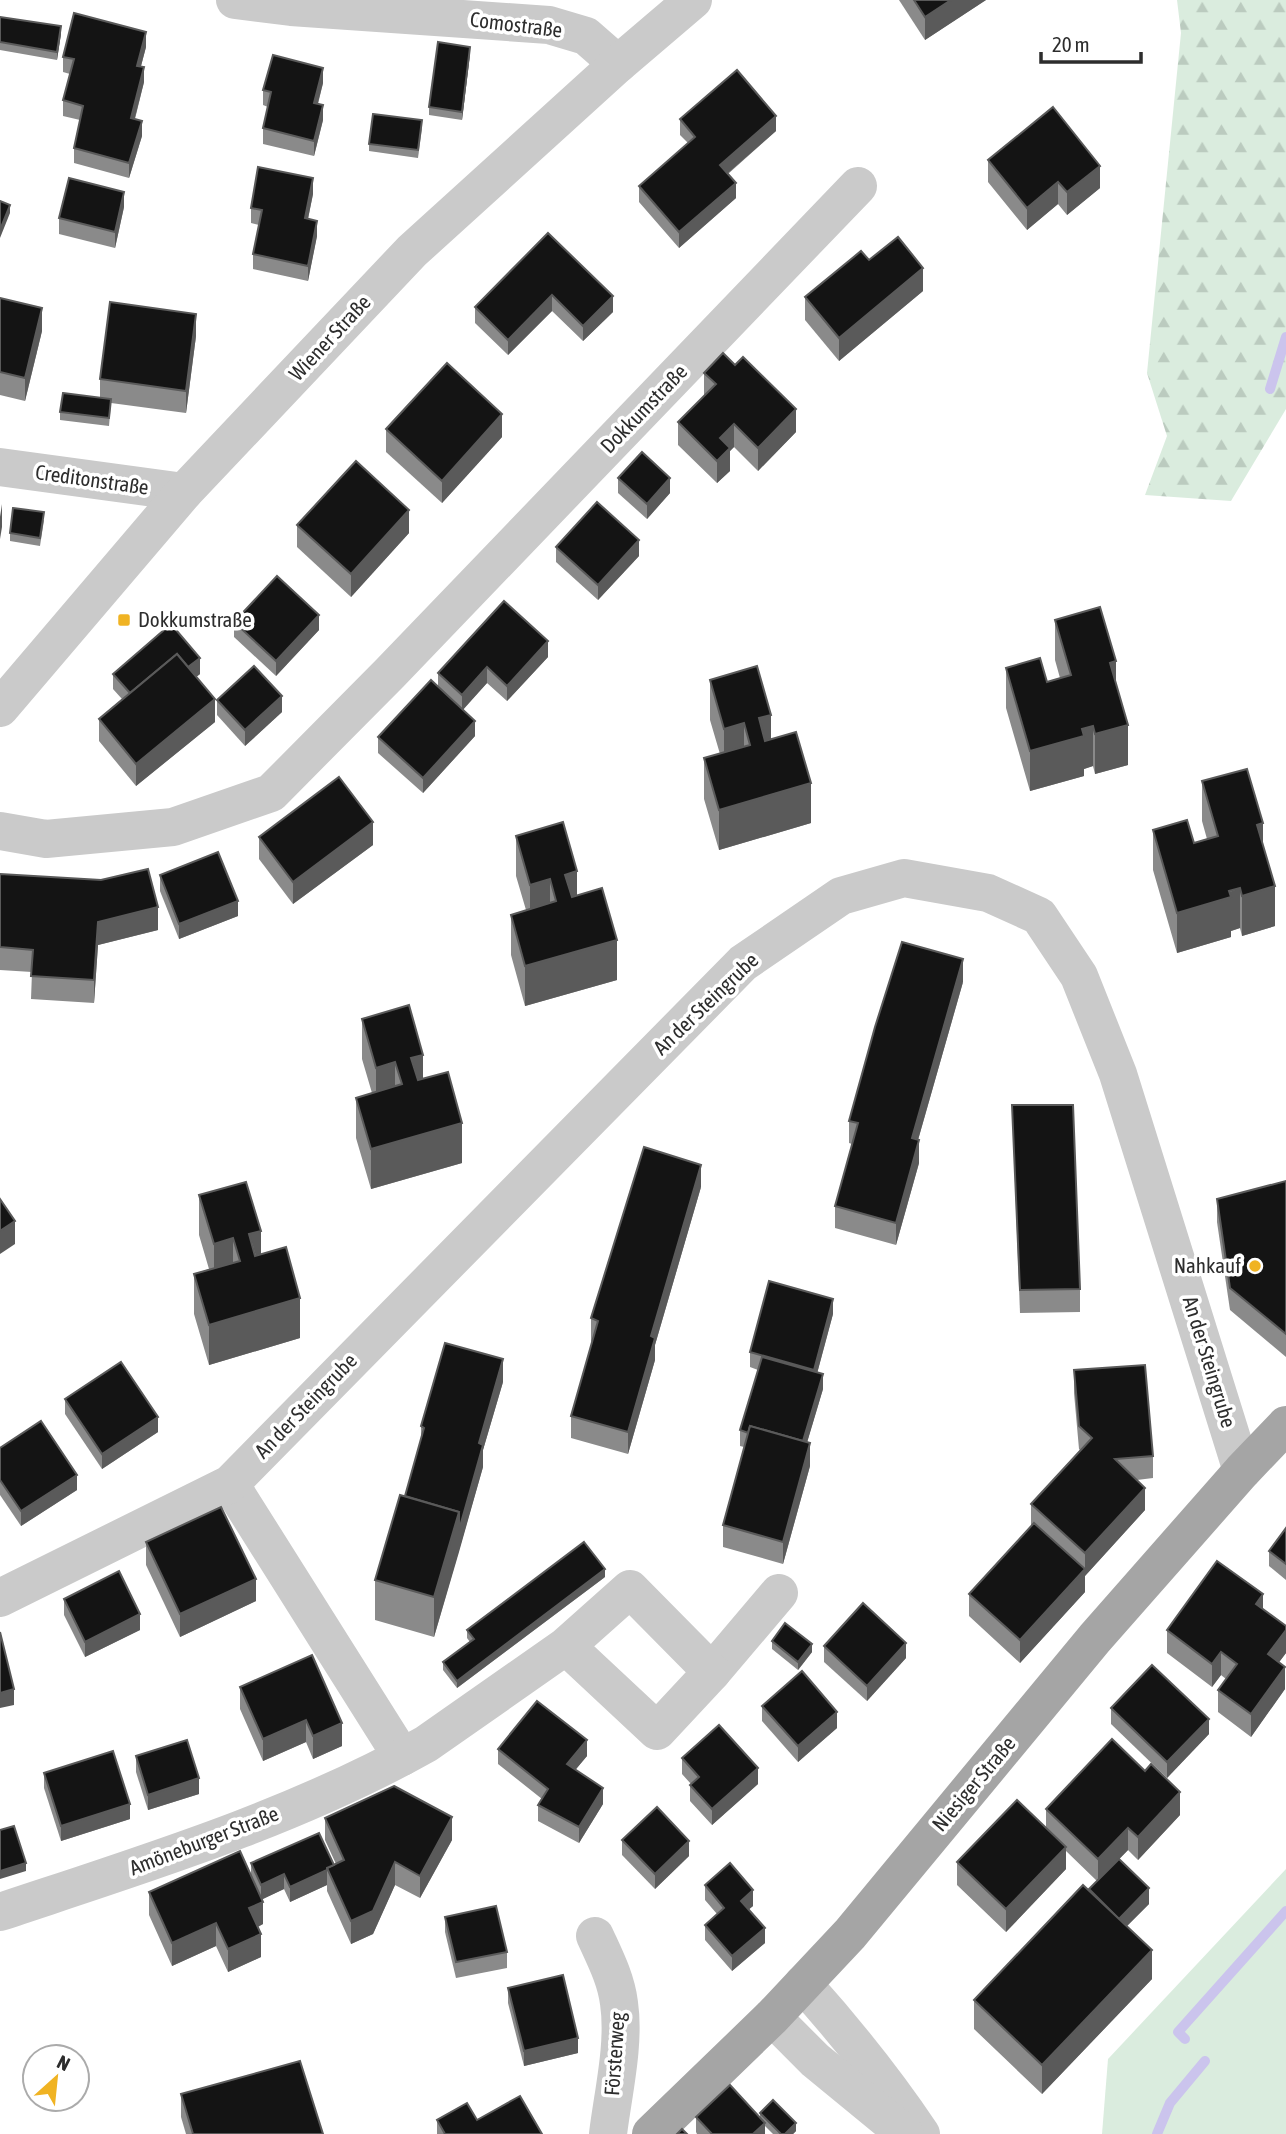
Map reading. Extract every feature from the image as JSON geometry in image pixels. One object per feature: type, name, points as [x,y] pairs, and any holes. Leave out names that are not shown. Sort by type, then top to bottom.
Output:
[{"type":"main road","name":"Niesiger Straße","points":[[651,2134],[772,2017],[855,1928],[1096,1637],[1286,1424]]},
{"type":"street","name":"Comostraße","points":[[235,0],[550,25],[586,36],[618,64]]},
{"type":"street","name":"Wiener Straße","points":[[0,708],[184,492],[412,251],[692,0]]},
{"type":"street","name":"Dokkumstraße","points":[[0,831],[46,839],[173,827],[271,793],[390,673],[858,186]]},
{"type":"street","name":"Creditonstraße","points":[[0,467],[184,492]]},
{"type":"street","name":"An der Steingrube","points":[[0,1598],[230,1484],[743,963],[841,896],[904,878],[989,893],[1039,916],[1079,976],[1124,1089],[1242,1471]]},
{"type":"street","points":[[230,1484],[402,1757]]},
{"type":"street","name":"Amöneburger Straße","points":[[0,1912],[180,1852],[342,1788],[426,1744],[566,1646],[630,1589],[712,1672]]},
{"type":"street","points":[[566,1646],[657,1731],[712,1672],[779,1593]]},
{"type":"street","name":"Försterweg","points":[[595,1936],[610,1968],[619,2003],[619,2043],[608,2134]]},
{"type":"street","points":[[803,1984],[845,2030],[883,2078],[921,2134]]},
{"type":"street","points":[[772,2017],[815,2060],[905,2134]]},
{"type":"green space","points":[[1177,0],[1286,0],[1286,409],[1231,501],[1145,495],[1167,436],[1147,373],[1181,33]]},
{"type":"green space","points":[[1286,1869],[1286,2134],[1102,2134],[1108,2059]]},
{"type":"building","points":[[914,0],[951,0],[925,17]]},
{"type":"building","points":[[74,13],[146,32],[137,66],[144,67],[131,118],[142,121],[129,163],[74,148],[83,106],[63,100],[74,59],[63,57]]},
{"type":"building","points":[[0,17],[61,26],[57,52],[0,42]]},
{"type":"building","points":[[438,42],[470,47],[462,112],[429,107]]},
{"type":"building","points":[[273,55],[323,68],[314,103],[323,105],[314,141],[263,128],[271,92],[263,90]]},
{"type":"building","points":[[737,70],[776,116],[720,165],[736,183],[679,232],[639,186],[695,137],[680,119]]},
{"type":"building","points":[[1053,107],[1100,166],[1067,192],[1058,182],[1027,208],[988,160]]},
{"type":"building","points":[[373,114],[422,120],[418,150],[369,144]]},
{"type":"building","points":[[258,167],[313,178],[305,218],[317,221],[308,266],[253,254],[262,210],[251,208]]},
{"type":"building","points":[[69,178],[124,192],[115,232],[59,218]]},
{"type":"building","points":[[0,201],[10,205],[0,230]]},
{"type":"building","points":[[548,233],[613,296],[583,326],[552,295],[508,340],[475,307]]},
{"type":"building","points":[[898,237],[923,268],[839,338],[805,297],[861,251],[869,260]]},
{"type":"building","points":[[0,298],[42,308],[25,378],[0,372]]},
{"type":"building","points":[[110,302],[196,314],[186,391],[100,379]]},
{"type":"building","points":[[723,353],[735,365],[743,357],[796,409],[758,448],[734,424],[720,438],[730,448],[717,461],[678,422],[716,384],[704,373]]},
{"type":"building","points":[[447,363],[502,414],[442,481],[386,429]]},
{"type":"building","points":[[63,393],[111,399],[109,418],[60,412]]},
{"type":"building","points":[[642,452],[670,478],[647,504],[618,478]]},
{"type":"building","points":[[356,461],[409,510],[351,574],[297,525]]},
{"type":"building","points":[[597,502],[639,540],[598,585],[556,547]]},
{"type":"building","points":[[13,508],[44,512],[40,538],[10,533]]},
{"type":"building","points":[[277,576],[319,615],[276,661],[234,622]]},
{"type":"building","points":[[504,601],[548,641],[507,686],[487,667],[462,695],[438,673]]},
{"type":"building","points":[[1100,607],[1116,661],[1110,663],[1128,725],[1095,734],[1093,726],[1082,729],[1084,736],[1030,751],[1006,668],[1040,658],[1047,682],[1071,675],[1055,620]]},
{"type":"building","points":[[171,624],[200,658],[188,667],[177,654],[130,693],[113,674]]},
{"type":"building","points":[[177,654],[215,699],[136,764],[99,719]]},
{"type":"building","points":[[254,666],[282,696],[245,730],[217,700]]},
{"type":"building","points":[[757,666],[771,715],[759,718],[765,741],[796,732],[811,783],[719,810],[704,758],[750,745],[744,723],[724,729],[710,680]]},
{"type":"building","points":[[431,680],[475,721],[423,778],[378,737]]},
{"type":"building","points":[[1247,769],[1263,823],[1257,825],[1275,886],[1242,896],[1240,888],[1229,891],[1231,897],[1177,913],[1153,830],[1187,820],[1194,843],[1218,836],[1202,781]]},
{"type":"building","points":[[339,777],[373,822],[293,882],[259,837]]},
{"type":"building","points":[[563,822],[577,871],[565,875],[572,897],[602,888],[617,940],[525,966],[511,915],[556,901],[550,879],[530,885],[516,836]]},
{"type":"building","points":[[218,852],[238,901],[179,924],[160,875]]},
{"type":"building","points":[[148,869],[158,907],[98,922],[94,980],[31,976],[33,950],[0,947],[0,874],[101,880]]},
{"type":"building","points":[[902,942],[963,959],[912,1138],[919,1140],[896,1223],[835,1206],[858,1123],[849,1121]]},
{"type":"building","points":[[409,1005],[423,1055],[411,1058],[418,1080],[448,1072],[462,1123],[371,1149],[356,1098],[402,1084],[395,1062],[376,1068],[362,1019]]},
{"type":"building","points":[[1012,1105],[1073,1105],[1080,1289],[1020,1290]]},
{"type":"building","points":[[644,1147],[701,1165],[651,1336],[655,1338],[628,1432],[571,1416],[598,1321],[591,1318]]},
{"type":"building","name":"Nahkauf","points":[[1286,1181],[1286,1334],[1230,1288],[1217,1199]]},
{"type":"building","points":[[246,1182],[261,1231],[249,1234],[255,1256],[286,1247],[300,1298],[209,1325],[194,1274],[240,1261],[233,1238],[214,1244],[199,1195]]},
{"type":"building","points":[[0,1199],[15,1221],[0,1231]]},
{"type":"building","points":[[769,1281],[833,1299],[814,1370],[750,1352]]},
{"type":"building","points":[[445,1343],[503,1359],[479,1443],[483,1445],[459,1530],[459,1512],[405,1496],[424,1428],[421,1426]]},
{"type":"building","points":[[762,1357],[823,1374],[803,1441],[750,1426],[748,1433],[740,1430]]},
{"type":"building","points":[[121,1362],[158,1417],[102,1454],[65,1399]]},
{"type":"building","points":[[1145,1365],[1153,1456],[1115,1459],[1145,1488],[1085,1553],[1031,1504],[1092,1438],[1079,1426],[1074,1370]]},
{"type":"building","points":[[41,1421],[77,1475],[21,1511],[0,1480],[0,1448]]},
{"type":"building","points":[[750,1426],[810,1443],[783,1542],[723,1525]]},
{"type":"building","points":[[400,1495],[459,1512],[434,1597],[375,1580]]},
{"type":"building","points":[[221,1507],[256,1579],[180,1614],[146,1542]]},
{"type":"building","points":[[1034,1523],[1085,1569],[1020,1640],[969,1594]]},
{"type":"building","points":[[1286,1528],[1286,1564],[1269,1551]]},
{"type":"building","points":[[584,1542],[605,1569],[457,1681],[443,1662],[474,1639],[467,1630]]},
{"type":"building","points":[[1217,1561],[1263,1594],[1256,1604],[1286,1626],[1286,1630],[1268,1654],[1285,1667],[1251,1714],[1218,1690],[1237,1664],[1221,1652],[1212,1664],[1167,1630]]},
{"type":"building","points":[[119,1571],[140,1614],[85,1642],[64,1599]]},
{"type":"building","points":[[863,1603],[906,1643],[867,1686],[824,1646]]},
{"type":"building","points":[[785,1623],[812,1644],[798,1662],[772,1641]]},
{"type":"building","points":[[0,1632],[14,1689],[0,1693]]},
{"type":"building","points":[[312,1655],[342,1723],[313,1736],[306,1720],[263,1739],[240,1687]]},
{"type":"building","points":[[1152,1665],[1209,1719],[1167,1762],[1111,1708]]},
{"type":"building","points":[[802,1671],[837,1712],[798,1746],[762,1706]]},
{"type":"building","points":[[537,1701],[587,1740],[567,1764],[603,1788],[579,1827],[538,1805],[548,1789],[498,1749]]},
{"type":"building","points":[[719,1725],[758,1768],[712,1809],[690,1785],[699,1777],[682,1758]]},
{"type":"building","points":[[1112,1739],[1145,1771],[1151,1764],[1180,1792],[1138,1837],[1128,1828],[1098,1859],[1046,1809]]},
{"type":"building","points":[[187,1740],[199,1778],[148,1795],[136,1756]]},
{"type":"building","points":[[113,1751],[130,1804],[61,1826],[44,1773]]},
{"type":"building","points":[[394,1786],[452,1817],[420,1876],[395,1862],[373,1911],[351,1921],[327,1868],[344,1860],[325,1818]]},
{"type":"building","points":[[1017,1800],[1066,1847],[1006,1909],[957,1862]]},
{"type":"building","points":[[657,1807],[689,1841],[655,1874],[622,1840]]},
{"type":"building","points":[[14,1826],[26,1863],[0,1871],[0,1830]]},
{"type":"building","points":[[319,1833],[334,1865],[290,1887],[284,1874],[261,1885],[251,1863]]},
{"type":"building","points":[[240,1851],[263,1902],[249,1908],[261,1934],[228,1949],[216,1923],[172,1943],[149,1892]]},
{"type":"building","points":[[1119,1859],[1149,1888],[1119,1919],[1089,1889]]},
{"type":"building","points":[[730,1863],[753,1890],[741,1901],[765,1928],[732,1956],[705,1925],[724,1908],[705,1885]]},
{"type":"building","points":[[1083,1885],[1152,1950],[1042,2065],[974,2000]]},
{"type":"building","points":[[496,1906],[507,1952],[456,1962],[445,1917]]},
{"type":"building","points":[[563,1975],[578,2038],[524,2051],[508,1988]]},
{"type":"building","points":[[300,2061],[323,2134],[193,2134],[181,2094]]},
{"type":"building","points":[[730,2085],[765,2123],[753,2134],[712,2134],[696,2117]]},
{"type":"building","points":[[520,2096],[542,2134],[445,2134],[437,2120],[467,2103],[477,2120]]},
{"type":"building","points":[[773,2100],[796,2123],[785,2134],[781,2134],[760,2113]]},
{"type":"waterway","points":[[1270,389],[1286,337]]},
{"type":"waterway","points":[[1185,2039],[1178,2032],[1286,1911]]},
{"type":"waterway","points":[[1157,2134],[1170,2103],[1205,2061]]},
{"type":"place","name":"Dokkumstraße","points":[[124,620]]},
{"type":"place","name":"Nahkauf","points":[[1255,1266]]}]
